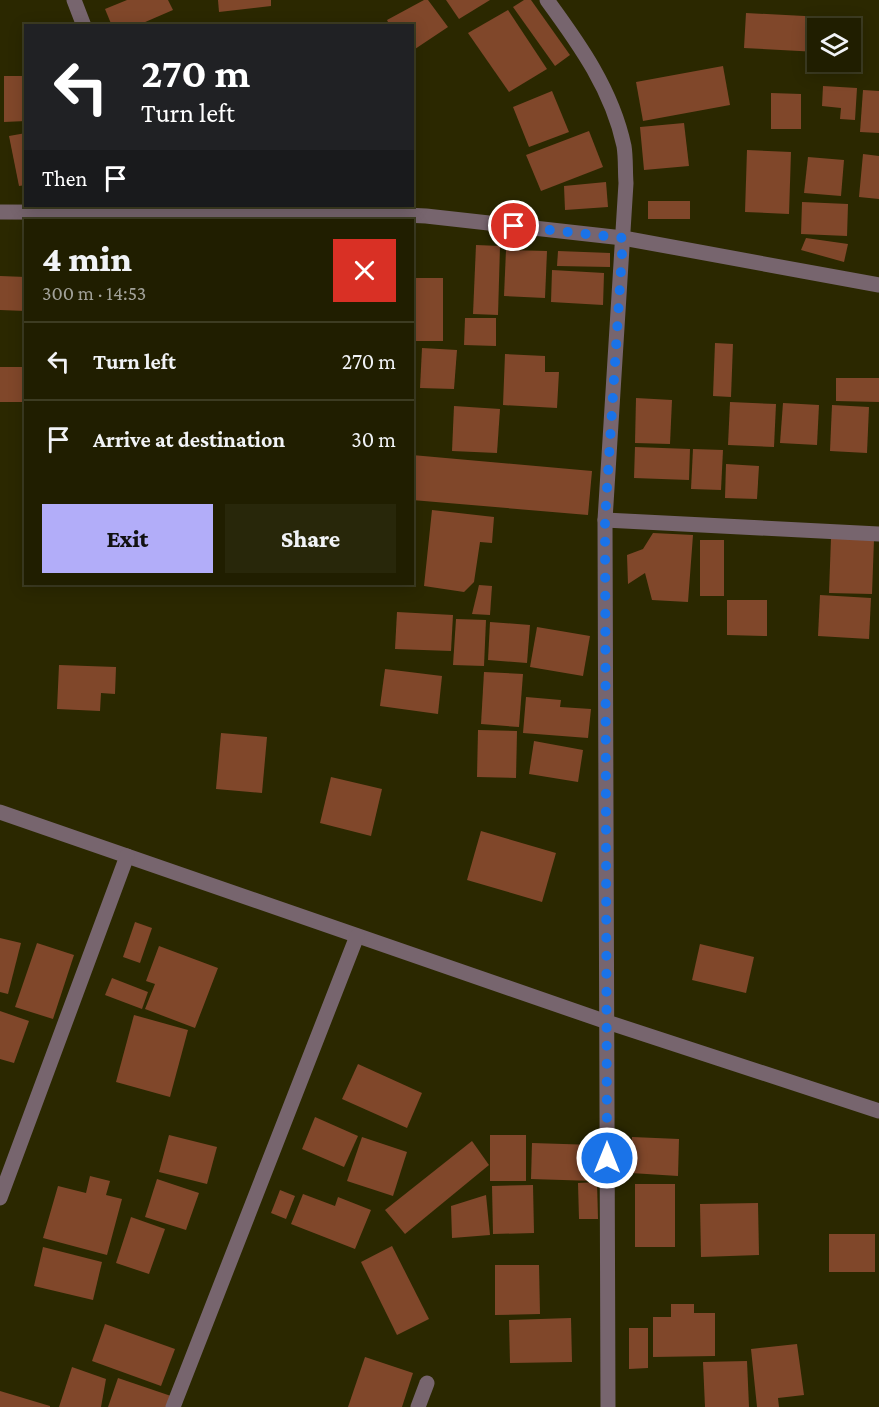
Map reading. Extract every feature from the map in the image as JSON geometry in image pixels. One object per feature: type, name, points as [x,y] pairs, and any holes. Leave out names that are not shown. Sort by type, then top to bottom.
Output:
[{"type":"street","points":[[74,0],[83,24]]},
{"type":"street","points":[[547,0],[586,54],[611,104],[624,147],[626,183],[605,520],[608,1407]]},
{"type":"street","points":[[0,212],[143,210],[426,216],[623,238],[879,285]]},
{"type":"street","points":[[605,520],[879,534]]},
{"type":"street","points":[[0,812],[607,1022],[879,1111]]},
{"type":"street","points":[[0,1198],[127,856]]},
{"type":"street","points":[[173,1407],[357,936]]},
{"type":"street","points":[[418,1407],[428,1383]]},
{"type":"building","points":[[127,0],[168,0],[173,10],[141,24],[111,24],[105,9]]},
{"type":"building","points":[[218,0],[271,0],[271,6],[219,12]]},
{"type":"building","points":[[428,0],[448,27],[414,50],[414,24],[389,24],[387,20]]},
{"type":"building","points":[[446,0],[490,0],[459,19]]},
{"type":"building","points":[[524,0],[531,0],[570,55],[555,66],[513,7]]},
{"type":"building","points":[[508,10],[547,69],[509,92],[468,33]]},
{"type":"building","points":[[746,13],[842,18],[807,18],[807,51],[744,48]]},
{"type":"building","points":[[723,66],[730,105],[643,121],[636,82]]},
{"type":"building","points":[[4,76],[24,76],[24,121],[4,122]]},
{"type":"building","points":[[823,86],[857,88],[855,120],[840,119],[841,108],[822,106]]},
{"type":"building","points":[[863,90],[879,91],[879,133],[860,132]]},
{"type":"building","points":[[552,91],[569,132],[529,147],[513,107]]},
{"type":"building","points":[[771,93],[801,94],[801,129],[771,129]]},
{"type":"building","points":[[684,123],[689,166],[644,170],[640,127]]},
{"type":"building","points":[[589,131],[603,167],[541,191],[526,155]]},
{"type":"building","points":[[24,133],[24,185],[19,186],[9,136]]},
{"type":"building","points":[[747,150],[791,152],[789,214],[745,212]]},
{"type":"building","points":[[863,154],[879,156],[879,199],[859,197]]},
{"type":"building","points":[[808,157],[844,160],[841,196],[804,193]]},
{"type":"building","points":[[606,182],[608,207],[565,210],[564,186]]},
{"type":"building","points":[[648,201],[690,201],[690,219],[648,219]]},
{"type":"building","points":[[802,202],[848,204],[847,236],[801,234]]},
{"type":"building","points":[[806,238],[848,244],[844,262],[801,250]]},
{"type":"building","points":[[476,245],[500,246],[498,315],[473,314]]},
{"type":"building","points":[[506,250],[547,251],[545,298],[504,296]]},
{"type":"building","points":[[558,251],[610,253],[610,267],[557,266]]},
{"type":"building","points":[[552,270],[604,273],[603,305],[551,302]]},
{"type":"building","points":[[0,276],[24,277],[24,311],[0,310]]},
{"type":"building","points":[[414,278],[443,278],[443,341],[414,341]]},
{"type":"building","points":[[465,318],[496,318],[496,346],[464,345]]},
{"type":"building","points":[[715,343],[733,344],[731,397],[713,396]]},
{"type":"building","points":[[422,348],[457,350],[454,389],[420,388]]},
{"type":"building","points":[[505,354],[545,356],[545,372],[559,372],[557,408],[503,405]]},
{"type":"building","points":[[0,367],[24,367],[24,402],[0,402]]},
{"type":"building","points":[[836,378],[879,378],[879,402],[836,401]]},
{"type":"building","points":[[636,398],[672,400],[670,444],[635,443]]},
{"type":"building","points":[[730,402],[776,404],[774,447],[728,445]]},
{"type":"building","points":[[783,403],[819,405],[817,445],[780,443]]},
{"type":"building","points":[[832,405],[869,407],[867,453],[830,451]]},
{"type":"building","points":[[454,406],[500,409],[497,453],[452,451]]},
{"type":"building","points":[[635,447],[690,449],[689,480],[634,478]]},
{"type":"building","points":[[693,449],[723,450],[721,490],[691,489]]},
{"type":"building","points":[[414,455],[592,471],[588,515],[414,500]]},
{"type":"building","points":[[726,464],[759,466],[757,499],[725,498]]},
{"type":"building","points":[[432,510],[494,517],[492,543],[480,542],[474,582],[464,592],[424,586]]},
{"type":"building","points":[[653,533],[693,535],[688,602],[652,600],[645,573],[628,584],[627,555],[643,549]]},
{"type":"building","points":[[831,538],[874,539],[872,594],[829,593]]},
{"type":"building","points":[[700,540],[724,540],[724,596],[700,596]]},
{"type":"building","points":[[479,585],[492,586],[490,615],[472,614]]},
{"type":"building","points":[[820,595],[871,598],[869,639],[818,636]]},
{"type":"building","points":[[727,600],[767,600],[767,636],[727,635]]},
{"type":"building","points":[[397,612],[453,615],[451,651],[395,649]]},
{"type":"building","points":[[456,619],[486,620],[484,666],[453,665]]},
{"type":"building","points":[[490,622],[530,625],[527,663],[488,660]]},
{"type":"building","points":[[537,627],[590,636],[583,676],[530,667]]},
{"type":"building","points":[[59,665],[116,667],[115,694],[101,693],[100,711],[57,709]]},
{"type":"building","points":[[385,669],[442,676],[438,714],[380,706]]},
{"type":"building","points":[[484,672],[523,674],[519,727],[481,724]]},
{"type":"building","points":[[526,697],[561,700],[560,707],[591,709],[588,738],[523,733]]},
{"type":"building","points":[[478,730],[517,731],[516,778],[477,777]]},
{"type":"building","points":[[221,733],[267,737],[262,793],[216,789]]},
{"type":"building","points":[[534,741],[583,750],[578,782],[529,774]]},
{"type":"building","points":[[331,777],[382,789],[371,836],[320,823]]},
{"type":"building","points":[[481,831],[556,853],[542,902],[467,880]]},
{"type":"building","points":[[135,922],[152,928],[140,963],[123,957]]},
{"type":"building","points":[[0,938],[21,943],[8,994],[0,992]]},
{"type":"building","points":[[37,943],[74,955],[53,1019],[15,1007]]},
{"type":"building","points":[[700,944],[754,957],[746,993],[692,980]]},
{"type":"building","points":[[159,946],[218,968],[195,1028],[145,1009],[155,984],[146,981]]},
{"type":"building","points":[[112,978],[148,992],[142,1009],[105,995]]},
{"type":"building","points":[[0,1011],[29,1021],[14,1063],[0,1059]]},
{"type":"building","points":[[134,1015],[188,1030],[170,1097],[116,1082]]},
{"type":"building","points":[[358,1064],[422,1093],[407,1128],[342,1099]]},
{"type":"building","points":[[315,1117],[358,1136],[344,1167],[302,1149]]},
{"type":"building","points":[[169,1135],[217,1147],[207,1184],[159,1172]]},
{"type":"building","points":[[490,1135],[526,1135],[526,1181],[490,1181]]},
{"type":"building","points":[[362,1137],[407,1152],[393,1196],[347,1181]]},
{"type":"building","points":[[632,1137],[679,1139],[678,1176],[631,1173]]},
{"type":"building","points":[[472,1141],[489,1165],[405,1234],[385,1210]]},
{"type":"building","points":[[532,1143],[595,1145],[594,1181],[531,1179]]},
{"type":"building","points":[[90,1176],[110,1181],[106,1195],[122,1199],[107,1255],[43,1238],[58,1186],[86,1193]]},
{"type":"building","points":[[157,1179],[199,1193],[186,1230],[145,1217]]},
{"type":"building","points":[[597,1182],[598,1219],[579,1219],[578,1183]]},
{"type":"building","points":[[635,1184],[675,1184],[675,1247],[635,1247]]},
{"type":"building","points":[[533,1185],[534,1233],[493,1234],[492,1186]]},
{"type":"building","points":[[280,1190],[295,1196],[286,1219],[271,1213]]},
{"type":"building","points":[[303,1194],[335,1206],[338,1197],[371,1210],[355,1249],[291,1224]]},
{"type":"building","points":[[486,1195],[490,1235],[452,1238],[451,1206]]},
{"type":"building","points":[[758,1203],[759,1255],[701,1257],[700,1204]]},
{"type":"building","points":[[131,1217],[165,1229],[149,1274],[116,1263]]},
{"type":"building","points":[[829,1234],[875,1234],[875,1272],[829,1272]]},
{"type":"building","points":[[392,1246],[429,1319],[397,1335],[361,1262]]},
{"type":"building","points":[[43,1247],[102,1262],[93,1300],[34,1286]]},
{"type":"building","points":[[495,1265],[539,1265],[540,1314],[495,1315]]},
{"type":"building","points":[[671,1304],[694,1304],[694,1313],[715,1313],[715,1356],[653,1357],[653,1317],[671,1317]]},
{"type":"building","points":[[571,1318],[572,1362],[510,1363],[509,1320]]},
{"type":"building","points":[[105,1324],[175,1349],[161,1386],[92,1361]]},
{"type":"building","points":[[629,1328],[648,1328],[648,1368],[629,1369]]},
{"type":"building","points":[[797,1344],[804,1395],[778,1398],[779,1407],[757,1407],[751,1349]]},
{"type":"building","points":[[365,1357],[413,1373],[402,1407],[348,1407]]},
{"type":"building","points":[[747,1361],[749,1407],[705,1407],[703,1362]]},
{"type":"building","points":[[72,1367],[106,1379],[101,1407],[59,1407]]},
{"type":"building","points":[[118,1378],[171,1396],[168,1407],[108,1407]]},
{"type":"building","points":[[0,1391],[50,1406],[50,1407],[0,1407]]},
{"type":"route","points":[[514,226],[623,238],[605,520],[607,1158]]}]
